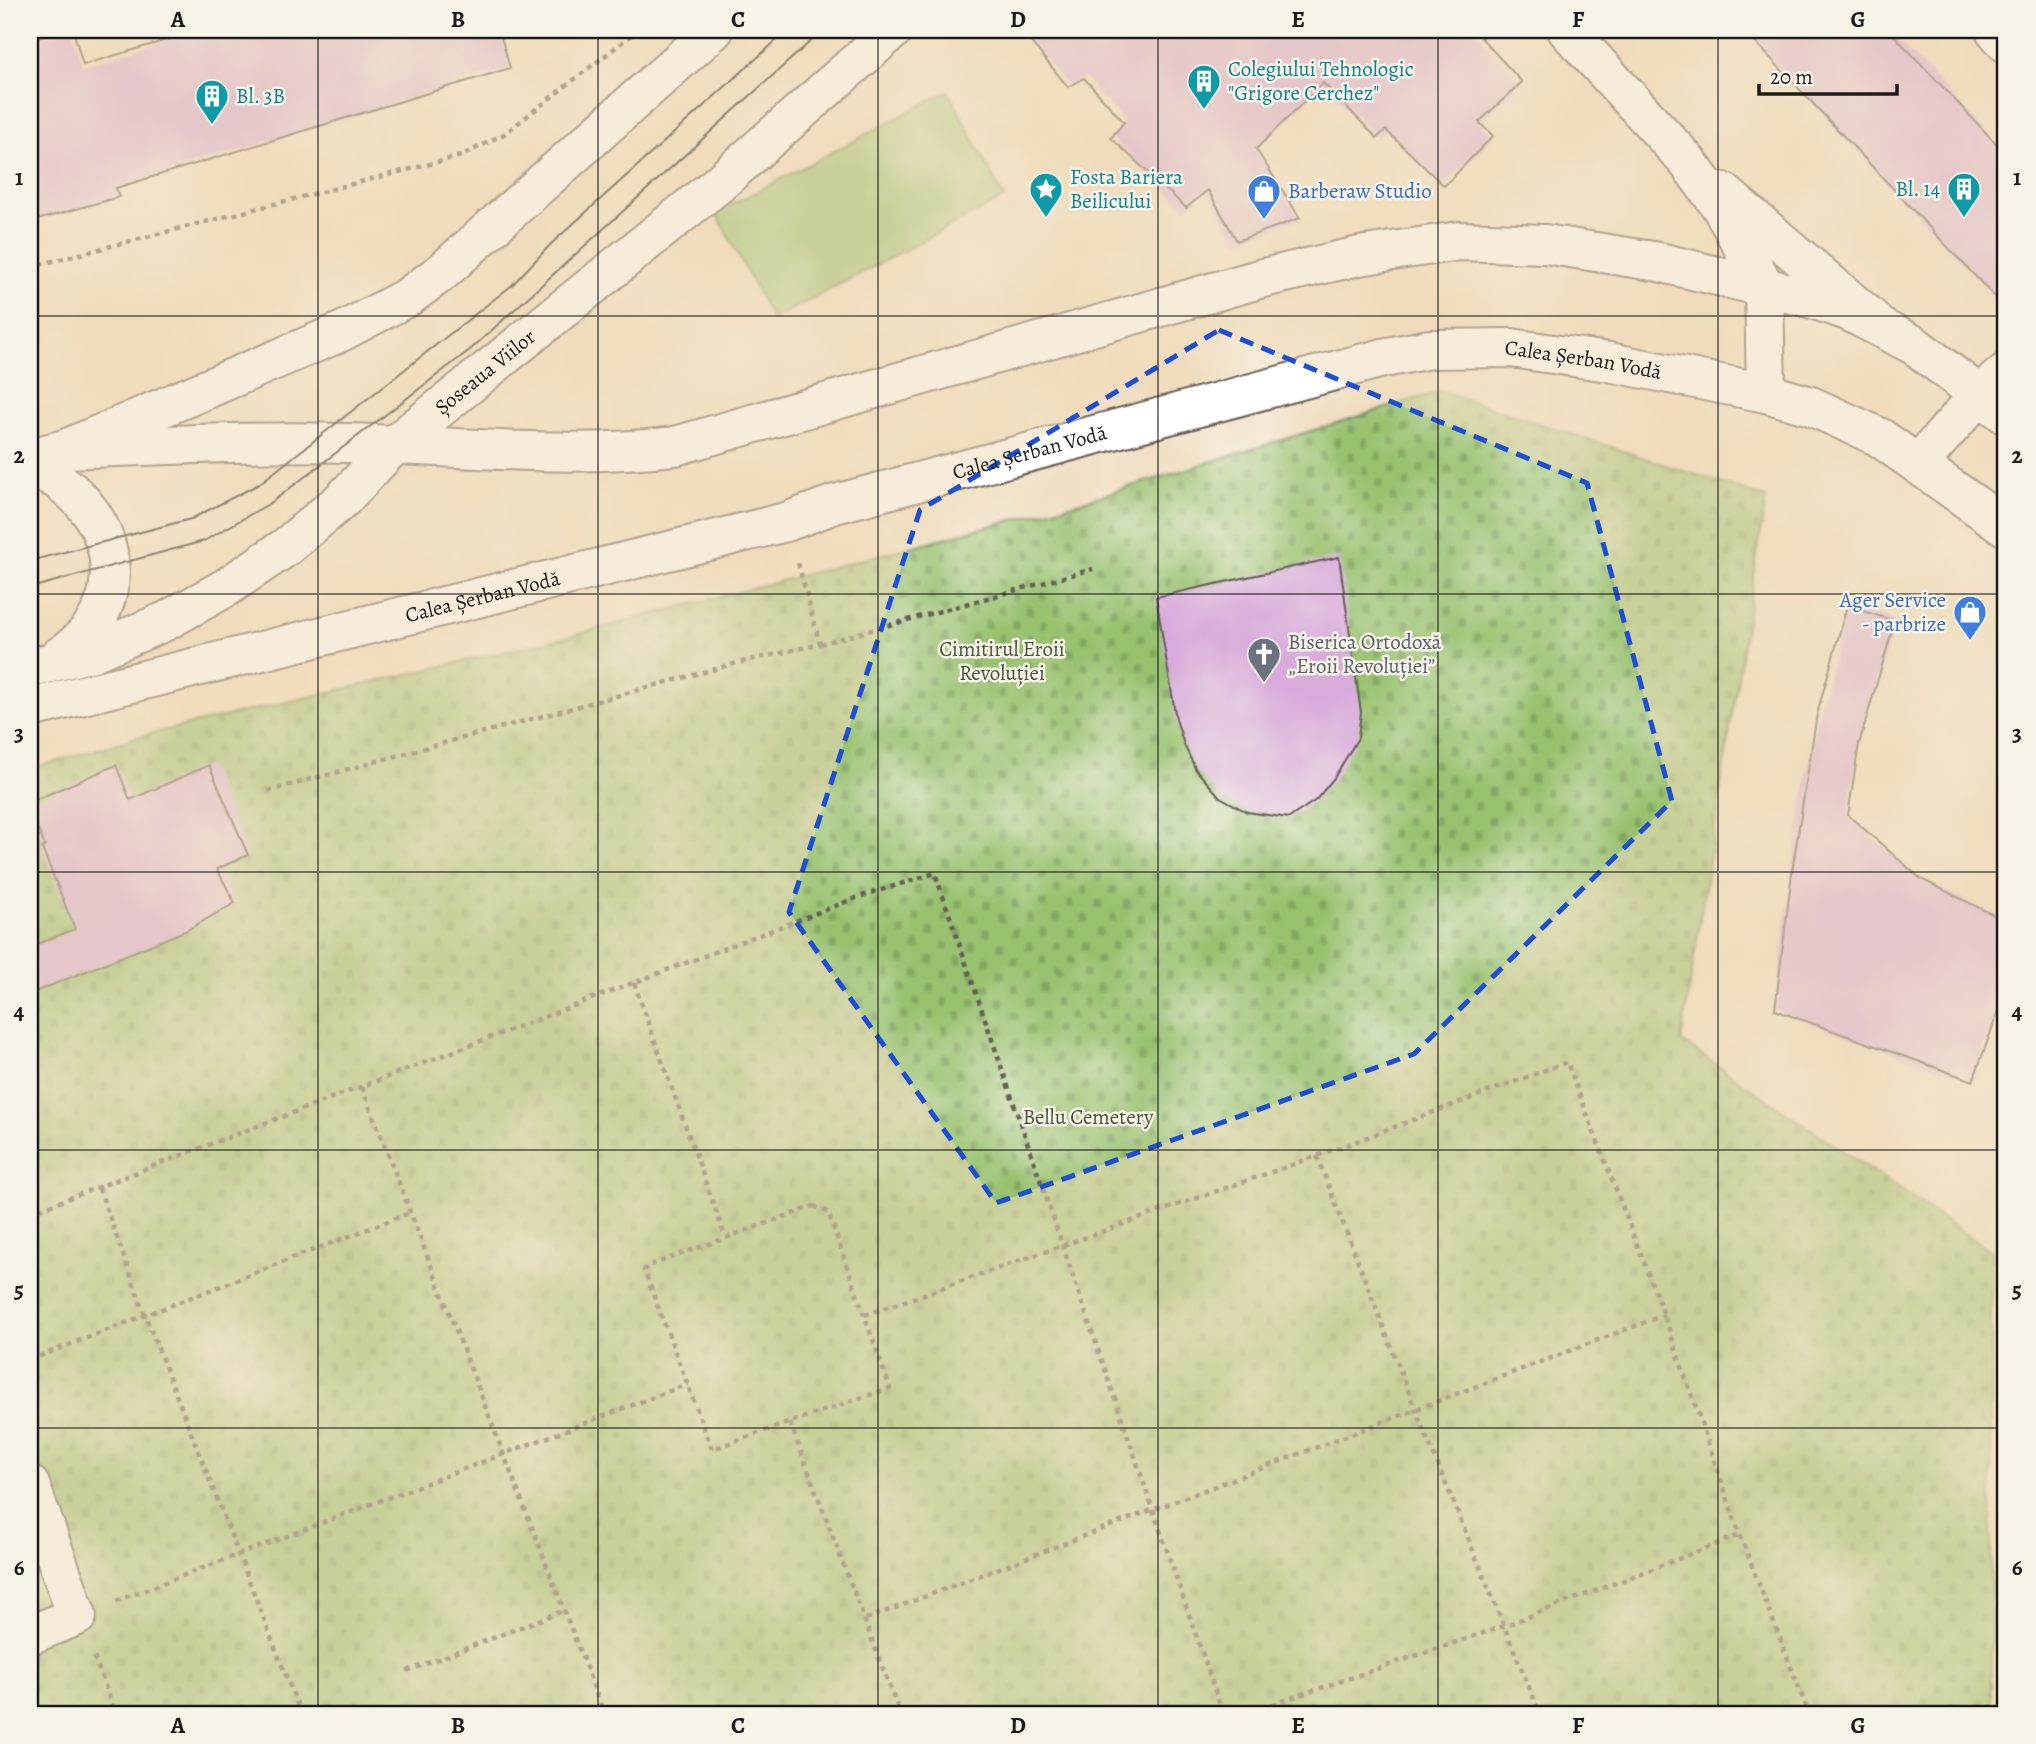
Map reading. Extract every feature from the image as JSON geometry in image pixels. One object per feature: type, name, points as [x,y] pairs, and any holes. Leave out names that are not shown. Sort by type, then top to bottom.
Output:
[{"type":"main road","points":[[47,453],[341,332],[408,297],[442,272],[715,30]]},
{"type":"main road","name":"Șoseaua Viilor","points":[[40,666],[130,638],[227,587],[318,522],[394,445],[716,186],[893,30]]},
{"type":"main road","points":[[1567,30],[1687,161],[1721,207],[1764,285],[1766,393]]},
{"type":"main road","points":[[1994,30],[2006,43]]},
{"type":"main road","points":[[1687,161],[1882,327]]},
{"type":"main road","points":[[47,453],[313,442],[567,452],[626,452],[675,446],[1259,279],[1414,246],[1487,240],[1545,244],[1659,262],[1764,285],[1848,311],[1882,327],[1998,394],[1918,464]]},
{"type":"main road","name":"Calea Șerban Vodă","points":[[30,708],[786,522],[835,504],[1383,358],[1430,349],[1470,346],[1523,350],[1609,362],[1766,393],[1846,420],[1879,437],[2006,527]]},
{"type":"main road","points":[[30,466],[67,487],[81,501],[104,540],[110,566],[104,611],[94,627],[76,646],[40,666]]},
{"type":"main road","points":[[30,1485],[77,1616],[30,1635]]},
{"type":"path","points":[[30,267],[461,156],[504,134],[638,30]]},
{"type":"path","points":[[786,522],[820,644]]},
{"type":"path","points":[[268,791],[1093,569]]},
{"type":"path","points":[[30,1213],[856,898],[935,873],[1223,1714]]},
{"type":"path","points":[[634,983],[725,1236]]},
{"type":"path","points":[[866,1315],[1317,1156],[1567,1062],[1664,1315],[1740,1535],[1809,1714]]},
{"type":"path","points":[[362,1087],[604,1714]]},
{"type":"path","points":[[1317,1156],[1416,1411],[1540,1714]]},
{"type":"path","points":[[99,1188],[145,1315],[302,1714]]},
{"type":"path","points":[[814,1206],[828,1212],[890,1388],[712,1448],[644,1270],[648,1266],[725,1236],[814,1206]]},
{"type":"path","points":[[30,1360],[409,1213]]},
{"type":"path","points":[[866,1619],[1664,1315]]},
{"type":"path","points":[[117,1714],[77,1616],[688,1384]]},
{"type":"path","points":[[790,1423],[900,1714]]},
{"type":"path","points":[[1244,1714],[1504,1626],[1740,1535]]},
{"type":"path","points":[[407,1671],[565,1610]]},
{"type":"highlighted area","points":[[1219,330],[1587,483],[1672,801],[1414,1054],[996,1203],[789,912],[920,510]]},
{"type":"green space","points":[[948,91],[1004,198],[772,320],[716,213]]},
{"type":"green space","name":"Bellu Cemetery","points":[[1441,391],[1766,498],[1681,1041],[1991,1251],[1991,1714],[30,1714],[30,769],[145,735],[559,639],[1070,505]]},
{"type":"building","name":"Bl. 3B","points":[[73,30],[83,65],[200,30],[499,30],[510,68],[116,188],[119,197],[30,222],[30,40]]},
{"type":"building","points":[[1021,30],[1474,30],[1522,82],[1479,122],[1493,136],[1444,186],[1386,130],[1377,138],[1323,83],[1256,149],[1300,218],[1237,241],[1208,190],[1186,208],[1111,138],[1124,122],[1084,78],[1068,87]]},
{"type":"building","name":"Bl. 14","points":[[1744,30],[1889,30],[2006,154],[2006,309]]},
{"type":"building","name":"Biserica Ortodoxă „Eroii Revoluției”","points":[[1339,557],[1361,712],[1358,738],[1334,778],[1316,800],[1289,818],[1247,812],[1220,797],[1196,770],[1184,745],[1176,719],[1156,597]]},
{"type":"building","points":[[1847,606],[1895,621],[1859,744],[1848,815],[1921,879],[2006,921],[2006,990],[1973,1081],[1775,1010],[1793,865],[1817,714]]},
{"type":"building","points":[[116,765],[130,800],[209,765],[248,855],[217,869],[235,903],[185,931],[30,994],[30,947],[75,929],[42,848],[45,846],[30,810],[30,802]]},
{"type":"tram line","points":[[30,561],[191,519],[259,484],[511,286],[552,243],[788,30]]},
{"type":"tram line","points":[[30,588],[204,541],[272,502],[471,349],[823,30]]},
{"type":"place","name":"Colegiului Tehnologic \"Grigore Cerchez\"","points":[[1204,111]]},
{"type":"place","name":"Bl. 3B","points":[[212,126]]},
{"type":"place","name":"Fosta Bariera Beilicului","points":[[1046,219]]},
{"type":"place","name":"Bl. 14","points":[[1964,219]]},
{"type":"place","name":"Barberaw Studio","points":[[1264,221]]},
{"type":"place","name":"Ager Service - parbrize","points":[[1970,642]]},
{"type":"place","name":"Biserica Ortodoxă „Eroii Revoluției”","points":[[1264,684]]},
{"type":"park label","name":"Cimitirul Eroii Revoluției","points":[[1002,661]]}]
